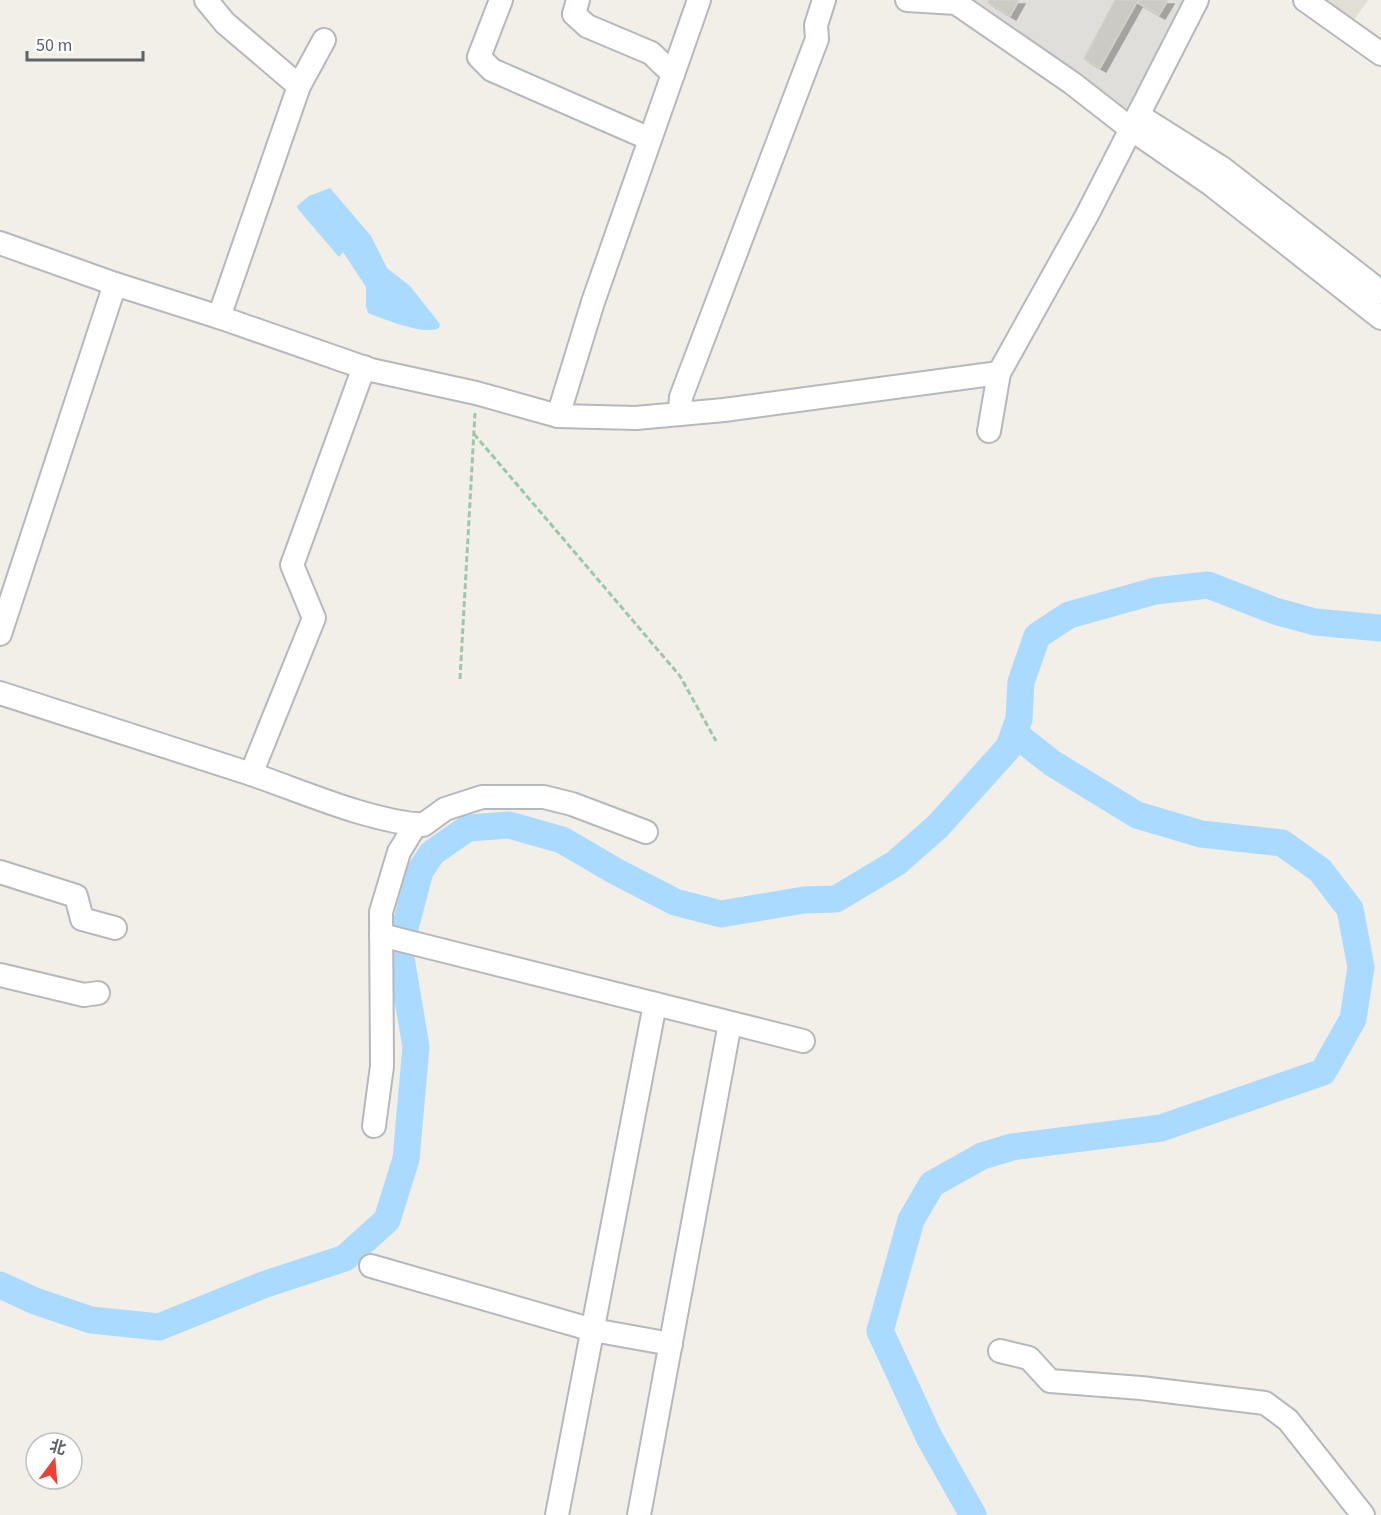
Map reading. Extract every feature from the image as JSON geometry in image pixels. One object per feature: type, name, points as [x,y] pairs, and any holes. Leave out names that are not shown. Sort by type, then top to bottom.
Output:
[{"type":"street","points":[[206,0],[225,23],[299,86]]},
{"type":"street","points":[[501,0],[479,57],[492,70],[650,140]]},
{"type":"street","points":[[578,0],[574,14],[587,26],[651,53],[673,74]]},
{"type":"street","points":[[558,416],[593,302],[699,0]]},
{"type":"street","points":[[680,414],[681,397],[817,39],[816,25],[824,0]]},
{"type":"street","points":[[907,0],[956,3],[1072,83],[1135,122],[1222,168],[1381,292]]},
{"type":"street","points":[[989,431],[999,373],[1087,215],[1197,0]]},
{"type":"street","points":[[1305,0],[1381,54]]},
{"type":"street","points":[[219,317],[299,86],[324,40]]},
{"type":"street","points":[[1135,122],[1381,318]]},
{"type":"street","points":[[0,243],[364,367],[476,393],[558,416],[636,418],[680,414],[999,373]]},
{"type":"street","points":[[0,634],[115,284]]},
{"type":"street","points":[[251,774],[314,618],[292,565],[364,367]]},
{"type":"street","points":[[0,693],[399,822],[423,825],[445,809],[482,797],[544,797],[572,804],[646,832]]},
{"type":"street","points":[[374,1126],[382,1066],[381,912],[399,852],[416,824]]},
{"type":"street","points":[[0,872],[76,896],[82,919],[115,928]]},
{"type":"street","points":[[381,935],[803,1041]]},
{"type":"street","points":[[0,975],[84,995],[98,993]]},
{"type":"street","points":[[557,1515],[655,1004]]},
{"type":"street","points":[[639,1515],[730,1023]]},
{"type":"street","points":[[371,1266],[593,1330],[671,1344]]},
{"type":"street","points":[[1000,1351],[1029,1358],[1050,1381],[1141,1388],[1265,1402],[1288,1420],[1363,1515]]},
{"type":"path","points":[[460,679],[476,393]]},
{"type":"path","points":[[474,434],[680,676],[716,741]]},
{"type":"shaded area","points":[[973,0],[1197,0],[1131,129],[967,11]]},
{"type":"shaded area","points":[[1311,0],[1368,0],[1349,27]]},
{"type":"water","points":[[330,188],[371,236],[387,268],[410,286],[440,324],[439,328],[424,330],[414,328],[368,313],[366,287],[343,252],[339,257],[297,206],[309,196]]},
{"type":"building","points":[[989,0],[1019,0],[1010,16],[988,3]]},
{"type":"building","points":[[1115,0],[1138,0],[1100,68],[1084,59]]},
{"type":"building","points":[[1140,0],[1168,0],[1159,15],[1138,3]]},
{"type":"waterway","points":[[0,1285],[35,1301],[91,1320],[159,1327],[263,1285],[345,1258],[387,1220],[406,1159],[416,1047],[401,958],[405,928],[420,871],[432,853],[468,828],[509,825],[562,840],[675,902],[721,914],[804,900],[836,899],[896,863],[938,826],[1009,747],[1019,719],[1021,682],[1037,636],[1069,615],[1155,591],[1208,585],[1275,611],[1315,622],[1381,628]]},
{"type":"waterway","points":[[973,1515],[929,1437],[880,1331],[911,1220],[932,1184],[982,1156],[1012,1147],[1161,1128],[1323,1072],[1353,1019],[1361,967],[1350,909],[1320,870],[1282,843],[1201,834],[1137,815],[1052,763],[1014,733]]}]
